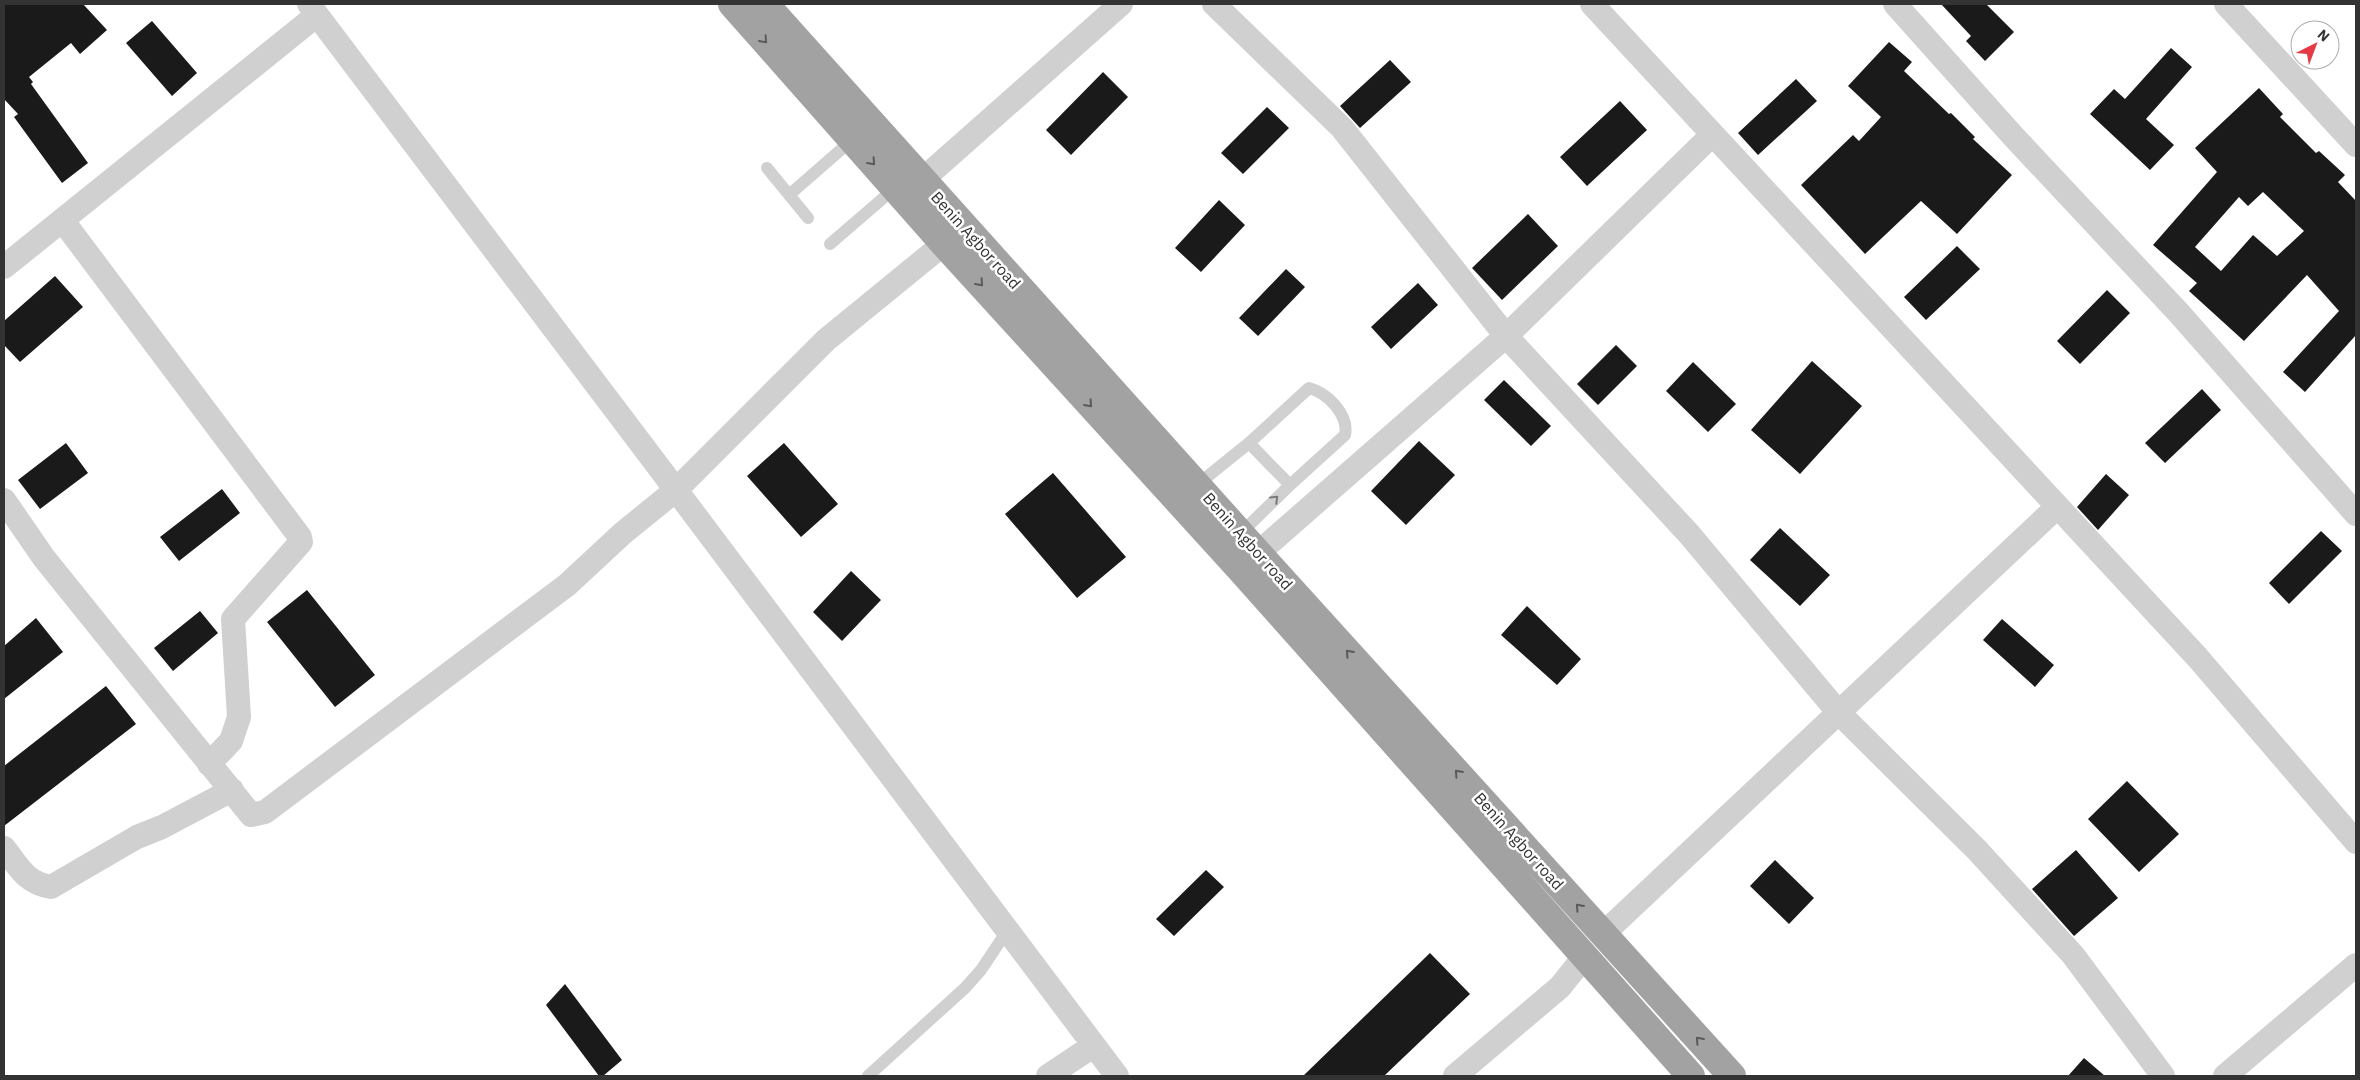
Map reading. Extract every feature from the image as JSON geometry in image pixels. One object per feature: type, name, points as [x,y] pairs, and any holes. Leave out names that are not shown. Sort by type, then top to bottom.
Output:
[{"type":"highway","name":"Benin Agbor road","points":[[732,4],[944,244],[1240,569],[1692,1076]]},
{"type":"highway","name":"Benin Agbor road","points":[[765,4],[1258,553],[1732,1076]]},
{"type":"street","points":[[922,180],[1121,4]]},
{"type":"street","points":[[1214,4],[1342,128],[1506,336],[1689,534],[1839,714],[1977,850],[2073,955],[2162,1076]]},
{"type":"street","points":[[1592,4],[2198,658],[2356,842]]},
{"type":"street","points":[[1895,4],[2012,136],[2178,312],[2356,514]]},
{"type":"street","points":[[2226,4],[2356,145]]},
{"type":"street","points":[[4,267],[64,221],[313,9],[1093,1046],[1118,1076]]},
{"type":"street","points":[[1258,553],[1506,336],[1712,135]]},
{"type":"street","points":[[64,221],[300,537],[301,542],[236,613],[233,619],[239,717],[231,741],[209,764]]},
{"type":"street","points":[[4,500],[44,558],[252,816],[265,812],[567,585],[623,533],[676,490],[826,340],[965,227]]},
{"type":"street","points":[[1603,934],[2057,507]]},
{"type":"street","points":[[4,848],[26,877],[37,885],[51,887],[137,837],[162,827],[232,790]]},
{"type":"street","points":[[1455,1076],[1560,987],[1584,957]]},
{"type":"street","points":[[2226,1076],[2356,965]]},
{"type":"street","points":[[1048,1076],[1093,1046]]},
{"type":"lane","points":[[789,195],[852,140]]},
{"type":"lane","points":[[767,168],[808,218]]},
{"type":"lane","points":[[830,244],[895,188]]},
{"type":"lane","points":[[1197,485],[1250,443],[1310,388],[1321,392],[1343,416],[1347,426],[1344,435],[1240,533]]},
{"type":"lane","points":[[1250,443],[1290,485]]},
{"type":"lane","points":[[868,1076],[965,988],[981,970],[1007,931]]},
{"type":"building","points":[[4,4],[83,4],[107,30],[80,54],[71,43],[29,77],[33,82],[31,84],[88,163],[62,183],[14,117],[18,114],[4,99]]},
{"type":"building","points":[[1941,4],[1986,4],[2014,32],[1985,61],[1966,41],[1971,36]]},
{"type":"building","points":[[152,21],[197,73],[172,96],[126,43]]},
{"type":"building","points":[[1889,42],[1912,62],[1904,71],[1949,114],[1951,113],[1975,137],[1973,139],[2012,175],[1957,234],[1921,201],[1865,254],[1801,185],[1853,135],[1859,141],[1881,117],[1848,86]]},
{"type":"building","points":[[2171,48],[2192,67],[2146,119],[2174,145],[2150,170],[2090,114],[2114,89],[2125,99]]},
{"type":"building","points":[[1390,60],[1411,82],[1360,128],[1340,106]]},
{"type":"building","points":[[1103,72],[1128,97],[1071,155],[1046,130]]},
{"type":"building","points":[[1796,79],[1817,101],[1758,155],[1738,133]]},
{"type":"building","points":[[2259,88],[2283,114],[2280,117],[2316,153],[2319,151],[2345,175],[2338,182],[2356,201],[2356,335],[2305,392],[2283,372],[2339,311],[2307,275],[2244,341],[2189,291],[2197,283],[2153,245],[2217,172],[2195,148]],"holes":[[[2263,192],[2304,231],[2277,256],[2253,235],[2221,271],[2195,247],[2239,197],[2248,206]]]},
{"type":"building","points":[[1620,101],[1647,130],[1587,186],[1560,157]]},
{"type":"building","points":[[1267,107],[1289,128],[1243,174],[1221,153]]},
{"type":"building","points":[[1219,200],[1245,225],[1201,272],[1175,248]]},
{"type":"building","points":[[1528,214],[1558,246],[1502,300],[1472,268]]},
{"type":"building","points":[[1957,246],[1980,269],[1926,320],[1904,297]]},
{"type":"building","points":[[1286,269],[1305,287],[1258,336],[1239,318]]},
{"type":"building","points":[[55,276],[83,307],[20,362],[4,345],[4,321]]},
{"type":"building","points":[[1418,283],[1438,305],[1391,349],[1371,327]]},
{"type":"building","points":[[2107,290],[2130,313],[2080,364],[2057,341]]},
{"type":"building","points":[[1616,345],[1637,366],[1598,405],[1577,384]]},
{"type":"building","points":[[1812,361],[1862,406],[1800,474],[1751,430]]},
{"type":"building","points":[[1693,362],[1736,404],[1708,432],[1666,391]]},
{"type":"building","points":[[1504,380],[1551,426],[1531,446],[1484,400]]},
{"type":"building","points":[[2202,389],[2221,410],[2165,463],[2145,443]]},
{"type":"building","points":[[1419,441],[1455,475],[1406,525],[1371,491]]},
{"type":"building","points":[[66,443],[88,473],[40,509],[18,480]]},
{"type":"building","points":[[784,443],[838,504],[801,537],[747,476]]},
{"type":"building","points":[[1053,473],[1126,557],[1077,598],[1005,514]]},
{"type":"building","points":[[2106,474],[2129,495],[2098,530],[2077,507]]},
{"type":"building","points":[[222,489],[240,513],[179,561],[160,537]]},
{"type":"building","points":[[1780,528],[1830,575],[1800,606],[1750,560]]},
{"type":"building","points":[[2321,531],[2342,551],[2289,604],[2269,583]]},
{"type":"building","points":[[851,571],[881,600],[842,641],[813,612]]},
{"type":"building","points":[[307,590],[375,675],[335,707],[267,622]]},
{"type":"building","points":[[1527,606],[1581,659],[1557,685],[1501,635]]},
{"type":"building","points":[[200,611],[218,633],[173,671],[154,648]]},
{"type":"building","points":[[36,618],[63,652],[4,699],[4,646]]},
{"type":"building","points":[[2002,619],[2054,665],[2035,687],[1983,640]]},
{"type":"building","points":[[106,686],[136,724],[4,826],[4,766]]},
{"type":"building","points":[[2127,781],[2179,834],[2139,872],[2088,819]]},
{"type":"building","points":[[2076,850],[2118,898],[2074,936],[2032,889]]},
{"type":"building","points":[[1775,860],[1814,898],[1789,924],[1750,886]]},
{"type":"building","points":[[1206,870],[1224,887],[1174,936],[1156,919]]},
{"type":"building","points":[[1430,953],[1470,994],[1384,1076],[1303,1076]]},
{"type":"building","points":[[565,984],[622,1060],[603,1076],[599,1076],[546,1005]]},
{"type":"building","points":[[2084,1058],[2105,1076],[2068,1076]]}]
